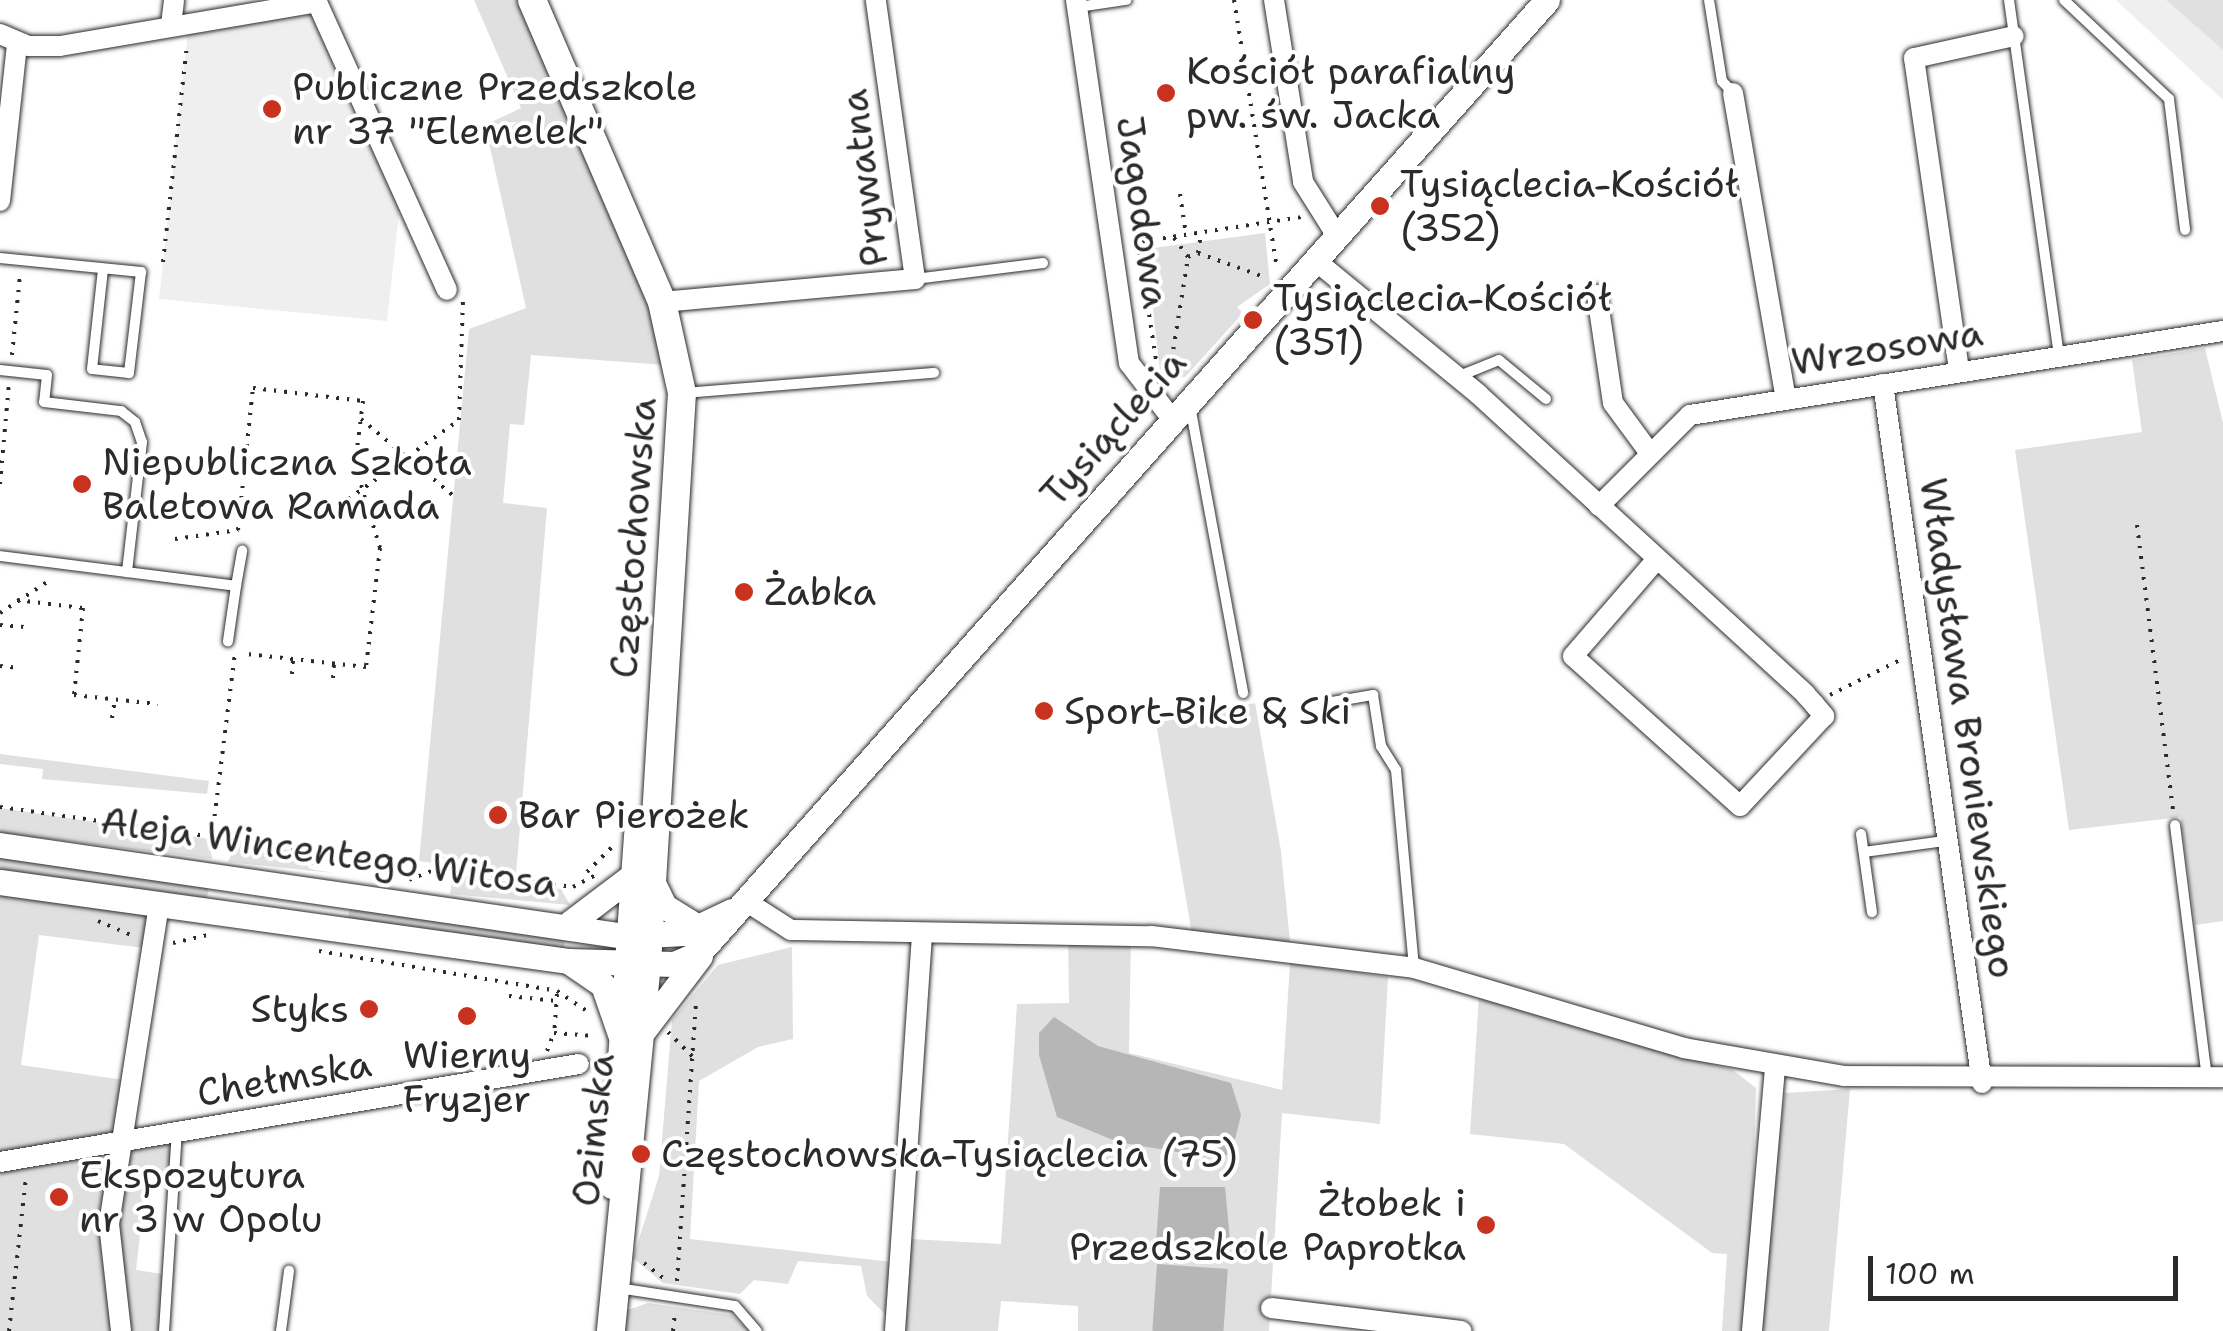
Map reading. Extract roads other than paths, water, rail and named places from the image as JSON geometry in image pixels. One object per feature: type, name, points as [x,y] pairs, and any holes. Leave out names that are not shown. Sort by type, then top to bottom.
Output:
[{"type":"main road","name":"Częstochowska","points":[[532,0],[662,302],[682,394],[657,750],[632,876],[635,950]]},
{"type":"main road","name":"Ozimska","points":[[611,1331],[622,1209],[623,1032],[635,950]]},
{"type":"street","points":[[174,0],[180,24]]},
{"type":"street","name":"Prywatna","points":[[662,302],[915,279],[876,0]]},
{"type":"street","points":[[1274,0],[1303,182],[1337,236]]},
{"type":"street","points":[[0,201],[9,39],[60,46],[317,1],[447,290]]},
{"type":"street","name":"Tysiąclecia","points":[[635,950],[702,938],[740,904],[1540,3]]},
{"type":"street","name":"Jagodowa","points":[[1077,4],[1129,363],[1185,403]]},
{"type":"street","points":[[1959,370],[1914,58],[2014,36]]},
{"type":"street","points":[[1733,92],[1786,398]]},
{"type":"street","points":[[1315,260],[1456,378],[1599,506],[1657,558],[1814,704],[1824,716],[1740,806],[1573,656],[1657,558]]},
{"type":"street","points":[[1597,295],[1613,403],[1649,452]]},
{"type":"street","name":"Wrzosowa","points":[[1599,506],[1690,415],[2223,331]]},
{"type":"street","name":"Władysława Broniewskiego","points":[[1883,384],[1944,841],[1982,1082]]},
{"type":"street","name":"Aleja Wincentego Witosa","points":[[0,844],[331,880],[570,923],[635,950]]},
{"type":"street","points":[[568,961],[603,985],[623,1032],[702,938],[632,876],[570,923]]},
{"type":"street","points":[[327,929],[331,880]]},
{"type":"street","name":"Aleja Wincentego Witosa","points":[[0,882],[568,961],[635,950]]},
{"type":"street","points":[[121,1331],[108,1251],[159,904]]},
{"type":"street","points":[[740,904],[790,930],[1151,936],[1414,968],[1775,1066],[1982,1082],[2215,1078]]},
{"type":"street","points":[[895,1331],[922,934]]},
{"type":"street","name":"Chełmska","points":[[0,1162],[579,1064]]},
{"type":"street","points":[[1752,1331],[1775,1066]]},
{"type":"street","points":[[1271,1308],[1462,1331]]},
{"type":"lane","points":[[1077,4],[1126,0]]},
{"type":"lane","points":[[1709,0],[1722,82],[1733,92]]},
{"type":"lane","points":[[2009,0],[2059,356]]},
{"type":"lane","points":[[2064,0],[2166,94],[2186,230]]},
{"type":"lane","points":[[0,258],[141,272],[129,373],[92,369],[104,269]]},
{"type":"lane","points":[[915,279],[1043,263]]},
{"type":"lane","points":[[1456,378],[1499,360],[1546,399]]},
{"type":"lane","points":[[0,370],[47,375],[44,402],[121,411],[135,422],[142,442],[127,572]]},
{"type":"lane","points":[[682,394],[934,373]]},
{"type":"lane","points":[[1185,403],[1243,693]]},
{"type":"lane","points":[[232,642],[242,552]]},
{"type":"lane","points":[[0,556],[236,586]]},
{"type":"lane","points":[[1332,702],[1373,695],[1381,746],[1396,770],[1414,968]]},
{"type":"lane","points":[[2175,825],[2215,1078]]},
{"type":"lane","points":[[1861,834],[1872,912]]},
{"type":"lane","points":[[1864,852],[1944,841]]},
{"type":"lane","points":[[164,1331],[177,1132]]},
{"type":"lane","points":[[281,1331],[290,1270]]},
{"type":"lane","points":[[614,1287],[734,1306],[757,1331]]},
{"type":"place","name":"Kościół parafialny pw. św. Jacka","points":[[1166,93]]},
{"type":"place","name":"Publiczne Przedszkole nr 37 \"Elemelek\"","points":[[272,109]]},
{"type":"place","name":"Tysiąclecia-Kościół (352)","points":[[1380,206]]},
{"type":"place","name":"Tysiąclecia-Kościół (351)","points":[[1253,320]]},
{"type":"place","name":"Niepubliczna Szkoła Baletowa Ramada","points":[[82,484]]},
{"type":"place","name":"Żabka","points":[[744,592]]},
{"type":"place","name":"Sport-Bike & Ski","points":[[1044,711]]},
{"type":"place","name":"Bar Pierożek","points":[[498,815]]},
{"type":"place","name":"Styks","points":[[369,1009]]},
{"type":"place","name":"Wierny Fryzjer","points":[[467,1016]]},
{"type":"place","name":"Częstochowska-Tysiąclecia (75)","points":[[641,1154]]},
{"type":"place","name":"Ekspozytura nr 3 w Opolu","points":[[59,1197]]},
{"type":"place","name":"Żłobek i Przedszkole Paprotka","points":[[1486,1225]]}]
